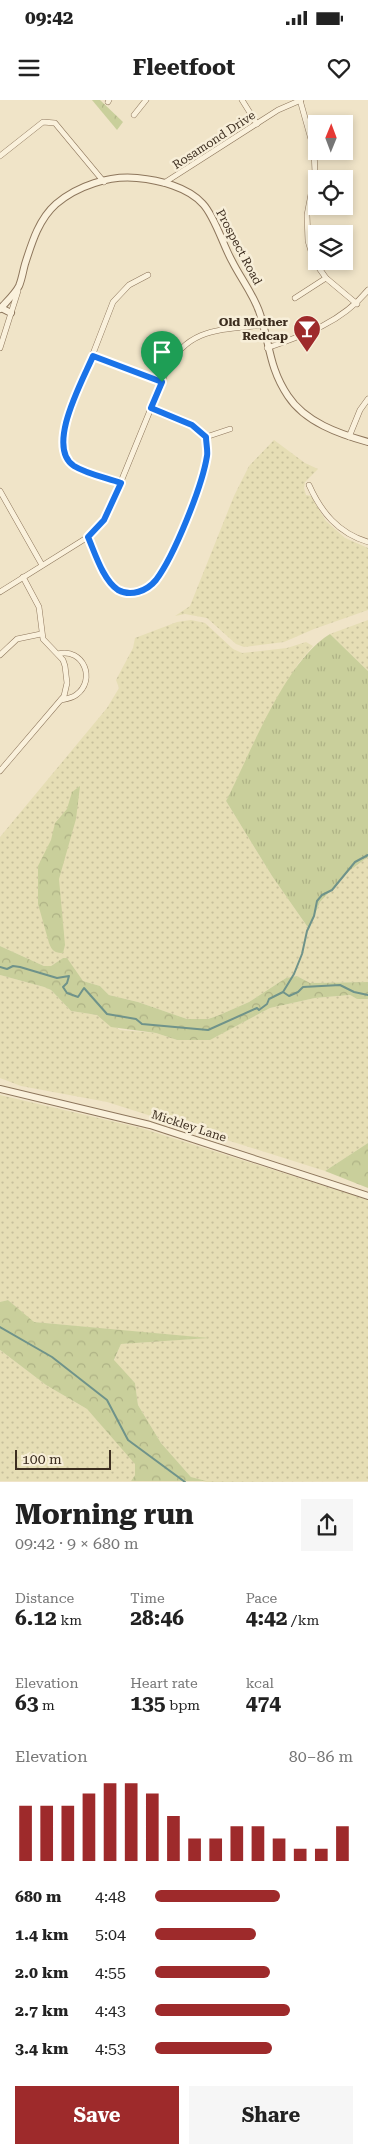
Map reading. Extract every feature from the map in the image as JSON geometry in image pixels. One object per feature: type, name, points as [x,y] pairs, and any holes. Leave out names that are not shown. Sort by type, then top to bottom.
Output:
[{"type":"street","points":[[134,115],[146,100]]},
{"type":"street","points":[[242,100],[257,124]]},
{"type":"street","points":[[300,100],[314,150],[315,173],[307,215],[308,240],[314,261],[326,278],[357,304]]},
{"type":"street","name":"Rosamond Drive","points":[[164,184],[278,110],[300,100]]},
{"type":"street","points":[[0,156],[43,122],[56,123],[104,182]]},
{"type":"street","name":"Prospect Road","points":[[0,348],[34,238],[47,213],[68,195],[122,177],[164,184],[182,190],[204,205],[223,245],[253,297],[264,325],[267,348],[278,379],[299,410],[324,426],[349,437],[368,442]]},
{"type":"street","points":[[121,483],[74,466],[63,450],[62,440],[65,426],[113,302],[129,286],[148,276]]},
{"type":"street","points":[[295,298],[326,278]]},
{"type":"street","points":[[11,313],[1,308],[19,286]]},
{"type":"street","points":[[267,348],[335,321],[357,304],[368,290]]},
{"type":"street","points":[[0,592],[88,537],[104,520],[174,355],[195,336],[210,332],[264,325]]},
{"type":"street","points":[[93,356],[162,382]]},
{"type":"street","points":[[349,437],[360,410],[368,399]]},
{"type":"street","points":[[88,537],[112,585],[128,593],[146,589],[155,581],[187,520],[207,455],[206,437],[192,425],[151,408]]},
{"type":"street","points":[[206,437],[230,429]]},
{"type":"street","points":[[309,489],[323,511],[343,532],[368,542]]},
{"type":"street","points":[[0,492],[42,565]]},
{"type":"street","points":[[0,771],[61,700],[67,691],[68,683],[65,666],[58,654],[47,645],[41,634],[39,607],[23,577]]},
{"type":"street","points":[[0,655],[17,639],[41,634]]},
{"type":"street","points":[[58,654],[65,652],[78,657],[86,671],[85,682],[79,692],[61,700]]},
{"type":"street","name":"Mickley Lane","points":[[0,1089],[150,1125],[368,1196]]},
{"type":"shaded area","points":[[274,440],[305,463],[318,469],[305,482],[306,495],[311,496],[326,521],[345,538],[368,548],[368,610],[284,642],[244,647],[236,644],[207,618],[185,614],[175,616],[190,606],[234,496],[249,466]]},
{"type":"shaded area","points":[[191,620],[205,623],[233,649],[242,653],[287,648],[306,642],[313,646],[298,664],[279,696],[226,801],[272,876],[309,929],[320,902],[349,871],[368,857],[368,982],[310,983],[297,976],[286,978],[249,1002],[217,1016],[208,1019],[187,1019],[138,1002],[109,995],[100,986],[83,981],[63,958],[51,966],[44,966],[0,946],[0,837],[107,708],[119,688],[116,680],[133,648],[135,638],[177,622]]},
{"type":"shaded area","points":[[368,620],[368,671],[330,634]]},
{"type":"shaded area","points":[[0,975],[51,990],[71,1011],[97,1015],[120,1030],[156,1033],[177,1040],[213,1038],[270,1008],[315,998],[350,995],[357,999],[368,999],[368,1143],[325,1171],[107,1102],[21,1086],[0,1078]]},
{"type":"shaded area","points":[[0,1095],[141,1128],[368,1200],[368,1481],[206,1482],[191,1477],[161,1443],[138,1405],[135,1383],[114,1361],[121,1344],[204,1338],[33,1322],[8,1300],[0,1302]]},
{"type":"shaded area","points":[[0,1350],[46,1385],[87,1409],[136,1464],[135,1475],[131,1481],[0,1481]]},
{"type":"green space","points":[[92,100],[100,100],[123,122],[117,130]]},
{"type":"green space","points":[[330,634],[368,671],[368,857],[349,871],[320,902],[309,929],[272,876],[226,801],[283,686],[313,647]]},
{"type":"green space","points":[[80,786],[76,819],[59,879],[65,945],[63,953],[60,953],[54,951],[50,946],[38,904],[38,866],[51,840],[55,823],[67,809],[72,792]]},
{"type":"green space","points":[[0,946],[44,966],[51,966],[63,958],[67,958],[83,981],[100,986],[109,995],[138,1002],[187,1019],[208,1019],[217,1016],[249,1002],[286,978],[297,976],[310,983],[368,982],[368,999],[357,999],[350,995],[315,998],[270,1008],[210,1040],[177,1040],[156,1033],[111,1027],[97,1015],[71,1011],[51,990],[0,975]]},
{"type":"green space","points":[[368,1143],[368,1188],[325,1171]]},
{"type":"green space","points":[[8,1300],[34,1322],[209,1338],[121,1344],[114,1360],[135,1383],[138,1405],[161,1443],[191,1477],[206,1481],[131,1481],[135,1475],[135,1464],[87,1409],[46,1385],[0,1350],[0,1302]]},
{"type":"waterway","points":[[0,967],[7,969],[13,966],[20,967],[57,978],[69,976],[67,983],[63,987],[67,993],[78,997],[84,988],[107,1014],[136,1019],[142,1024],[208,1030],[257,1008],[259,1010],[267,1004],[269,999],[283,992],[294,974],[302,954],[317,901],[322,895],[332,890],[355,862],[368,855]]},
{"type":"waterway","points":[[283,992],[289,996],[298,992],[303,987],[340,985],[354,992],[368,995]]},
{"type":"waterway","points":[[0,1327],[52,1357],[107,1400],[128,1440],[185,1482]]},
{"type":"place","name":"Old Mother Redcap","points":[[307,353]]},
{"type":"route","points":[[93,356],[162,382],[151,408],[200,430],[206,437],[207,455],[187,520],[162,570],[155,581],[146,589],[128,593],[112,585],[88,537],[104,520],[121,483],[74,466],[68,460],[63,450],[62,440],[65,426],[93,356]]}]
